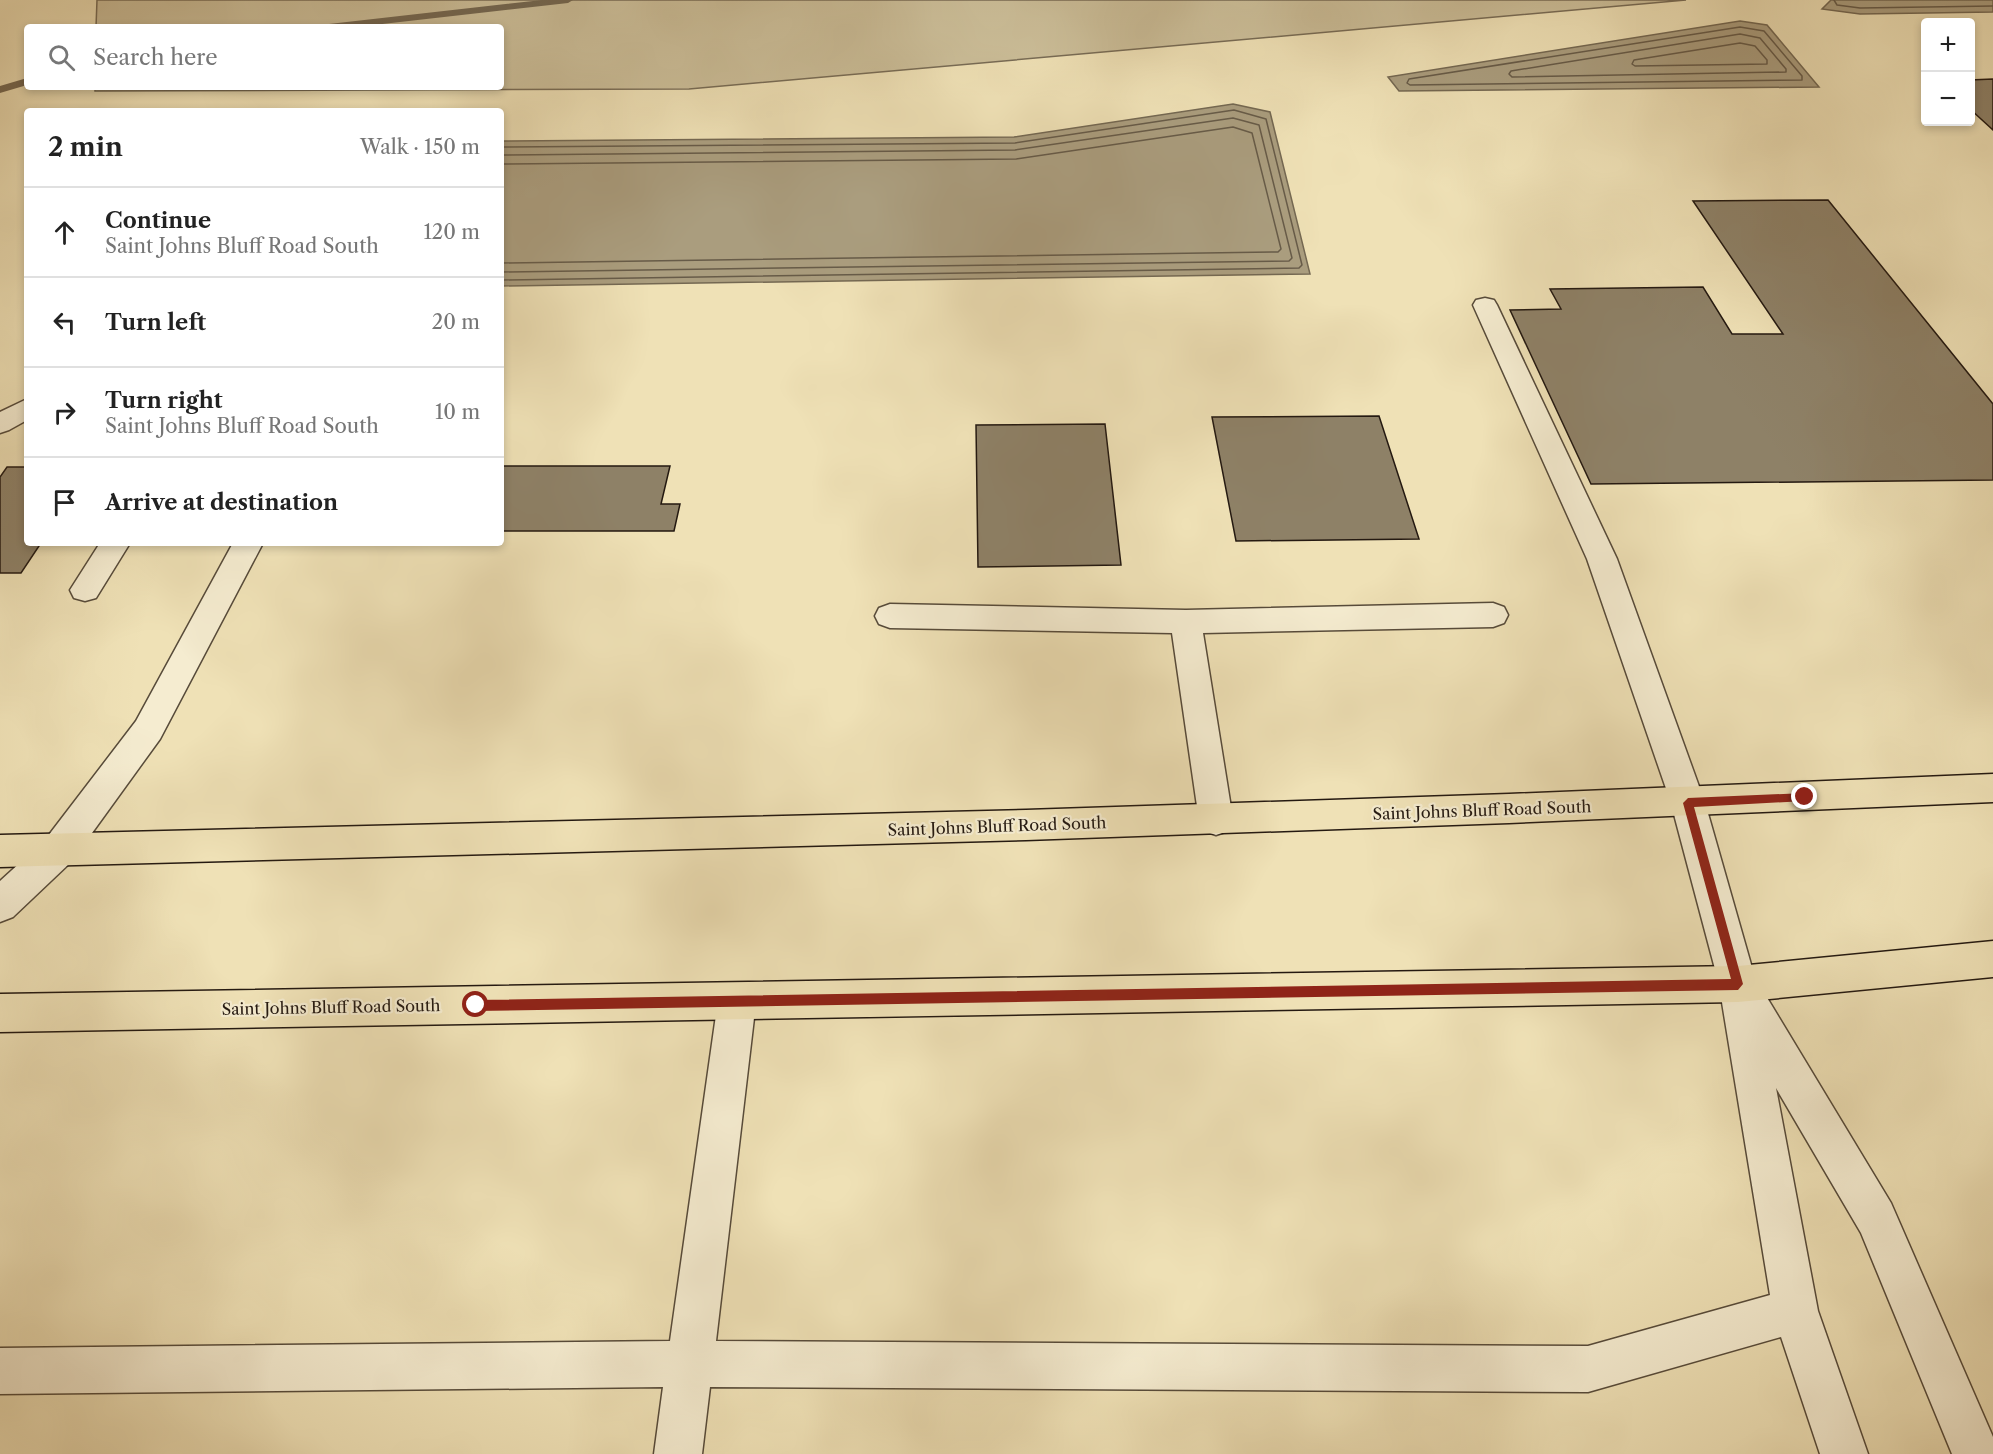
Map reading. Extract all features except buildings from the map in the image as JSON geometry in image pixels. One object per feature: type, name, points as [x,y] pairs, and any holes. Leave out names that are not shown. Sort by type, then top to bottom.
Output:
[{"type":"main road","name":"Saint Johns Bluff Road South","points":[[0,851],[1216,820],[1688,803],[1993,788]]},
{"type":"main road","name":"Saint Johns Bluff Road South","points":[[0,1013],[1738,984],[1993,959]]},
{"type":"street","points":[[1485,304],[1602,559],[1688,803],[1738,984],[1795,1311],[1844,1454]]},
{"type":"street","points":[[0,424],[24,410]]},
{"type":"street","points":[[85,590],[113,546]]},
{"type":"street","points":[[0,905],[58,851],[148,730],[246,546]]},
{"type":"street","points":[[890,616],[1186,622],[1493,615]]},
{"type":"street","points":[[1186,622],[1216,820]]},
{"type":"street","points":[[1738,984],[1876,1218],[1976,1454]]},
{"type":"street","points":[[678,1454],[737,1001]]},
{"type":"street","points":[[0,1371],[688,1364],[1588,1369],[1795,1311]]},
{"type":"shaded area","points":[[97,0],[1686,0],[689,89],[504,90],[504,24],[96,24]]},
{"type":"shaded area","points":[[95,90],[392,90],[95,91]]},
{"type":"water","points":[[1831,0],[1993,0],[1993,12],[1860,14],[1822,9]]},
{"type":"water","points":[[1740,21],[1767,25],[1819,87],[1399,91],[1388,77]]},
{"type":"water","points":[[1233,104],[1270,112],[1310,274],[504,286],[504,141],[1014,137]]},
{"type":"waterway","points":[[356,24],[568,0]]},
{"type":"waterway","points":[[0,90],[24,82]]},
{"type":"route","points":[[476,1005],[1738,984],[1688,803],[1805,797]]}]
